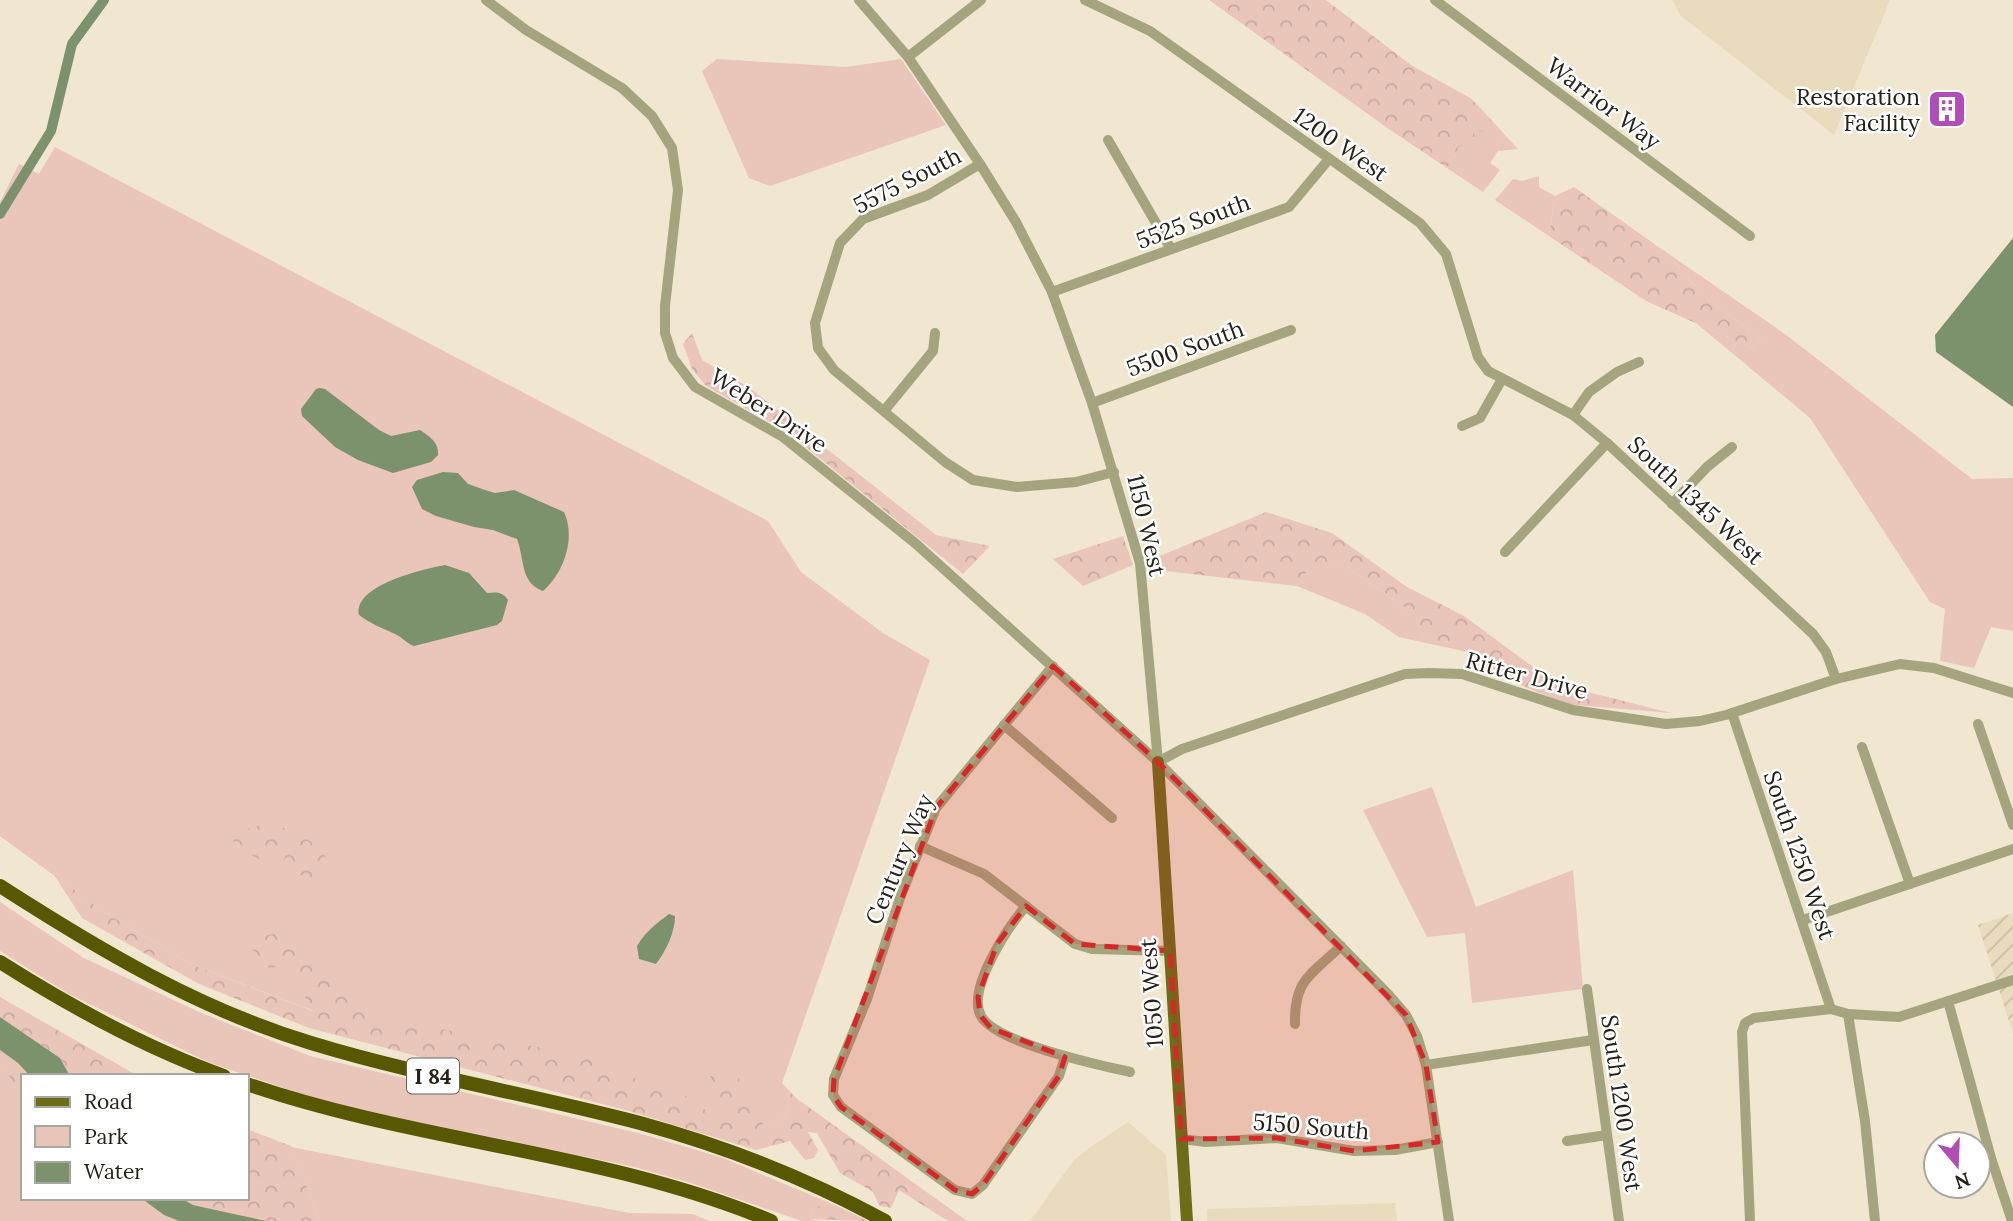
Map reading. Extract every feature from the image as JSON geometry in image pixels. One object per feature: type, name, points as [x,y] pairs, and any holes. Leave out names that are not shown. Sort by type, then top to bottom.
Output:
[{"type":"highway","name":"I 84","points":[[0,886],[135,969],[252,1022],[309,1042],[409,1071],[640,1123],[795,1177],[885,1221]]},
{"type":"highway","points":[[0,962],[68,1005],[136,1039],[219,1074]]},
{"type":"highway","name":"I 84","points":[[248,1084],[322,1108],[649,1180],[730,1204],[771,1221]]},
{"type":"main road","name":"1050 West","points":[[1158,762],[1187,1221]]},
{"type":"street","name":"Weber Drive","points":[[486,0],[526,30],[622,88],[652,116],[672,148],[678,190],[665,306],[665,332],[673,358],[695,387],[783,437],[821,466],[915,543],[1158,762]]},
{"type":"street","name":"1150 West","points":[[859,0],[908,57],[980,164],[1016,222],[1052,292],[1092,403],[1140,563],[1158,762]]},
{"type":"street","points":[[908,57],[981,0]]},
{"type":"street","name":"1200 West","points":[[1085,0],[1150,31],[1420,223],[1446,254],[1478,357],[1488,371],[1502,379]]},
{"type":"street","name":"Warrior Way","points":[[1435,0],[1750,236]]},
{"type":"street","points":[[1108,140],[1171,249]]},
{"type":"street","name":"5525 South","points":[[1052,292],[1289,207],[1329,159]]},
{"type":"street","name":"5575 South","points":[[884,411],[834,370],[818,348],[815,323],[840,243],[863,219],[928,195],[980,164]]},
{"type":"street","name":"5500 South","points":[[1092,403],[1291,330]]},
{"type":"street","points":[[935,333],[933,351],[884,411],[945,463],[973,481],[1017,487],[1076,482],[1114,472]]},
{"type":"street","points":[[1573,415],[1589,392],[1617,372],[1639,362]]},
{"type":"street","points":[[1462,426],[1480,418],[1502,379]]},
{"type":"street","name":"South 1345 West","points":[[1502,379],[1573,415],[1607,443],[1813,634],[1826,652],[1836,679]]},
{"type":"street","points":[[1505,552],[1607,443]]},
{"type":"street","points":[[1672,504],[1707,467],[1732,447]]},
{"type":"street","name":"Ritter Drive","points":[[1158,762],[1182,749],[1405,674],[1462,674],[1573,710],[1666,724],[1700,721],[1732,713],[1836,679],[1900,664],[1922,665],[2013,693]]},
{"type":"street","name":"Century Way","points":[[1054,666],[942,799],[900,898],[867,999],[834,1079],[833,1095],[841,1107],[956,1189],[972,1194],[983,1185],[1059,1076],[1065,1057]]},
{"type":"street","name":"South 1250 West","points":[[1732,713],[1831,1009]]},
{"type":"street","points":[[1978,724],[2013,825]]},
{"type":"street","points":[[1004,725],[1112,818]]},
{"type":"street","points":[[1863,747],[1910,884]]},
{"type":"street","points":[[1158,762],[1406,1015],[1417,1036],[1426,1065],[1449,1221]]},
{"type":"street","points":[[920,846],[984,874],[1075,944],[1092,949],[1170,951]]},
{"type":"street","points":[[1803,920],[2013,849]]},
{"type":"street","points":[[1026,906],[997,944],[978,997],[980,1015],[991,1028],[1065,1057],[1130,1072]]},
{"type":"street","points":[[1295,1024],[1294,1003],[1300,986],[1341,946]]},
{"type":"street","points":[[1750,1221],[1742,1032],[1745,1023],[1754,1018],[1831,1009],[1849,1014],[1899,1017],[2013,980]]},
{"type":"street","name":"South 1200 West","points":[[1587,989],[1619,1221]]},
{"type":"street","points":[[1948,1001],[1991,1158],[2012,1221]]},
{"type":"street","points":[[1849,1014],[1865,1121],[1875,1221]]},
{"type":"street","points":[[1426,1065],[1593,1040]]},
{"type":"street","points":[[1567,1140],[1607,1135]]},
{"type":"street","name":"5150 South","points":[[1181,1139],[1206,1142],[1277,1138],[1354,1151],[1395,1150],[1438,1142]]},
{"type":"highlighted area","points":[[1053,666],[1158,762],[1406,1015],[1426,1065],[1438,1142],[1354,1151],[1277,1138],[1181,1139],[1170,951],[1075,944],[1026,906],[997,944],[978,997],[980,1015],[991,1028],[1065,1057],[1059,1076],[983,1185],[972,1194],[955,1190],[841,1107],[833,1095],[834,1079],[936,808]]},
{"type":"shaded area","points":[[1672,0],[1890,0],[1834,135],[1680,15]]},
{"type":"shaded area","points":[[2013,913],[2013,1033],[1978,925]]},
{"type":"shaded area","points":[[1128,1122],[1166,1155],[1171,1221],[1030,1221],[1074,1160]]},
{"type":"shaded area","points":[[1395,1203],[1397,1221],[1207,1221],[1207,1209]]},
{"type":"green space","points":[[1209,0],[1326,0],[1411,65],[1472,99],[1518,149],[1472,127],[1477,142],[1459,147],[1447,168]]},
{"type":"green space","points":[[717,59],[846,67],[901,59],[946,125],[770,186],[749,178],[702,71]]},
{"type":"green space","points":[[1471,126],[1518,149],[1498,151],[1490,163],[1500,170],[1483,192],[1447,168]]},
{"type":"green space","points":[[55,147],[768,521],[801,572],[883,633],[930,660],[782,1083],[790,1100],[782,1122],[761,1134],[317,1012],[195,966],[104,912],[0,836],[0,202],[19,164],[39,174]]},
{"type":"green space","points":[[1539,176],[1539,187],[1555,196],[1549,236],[1495,200],[1513,179],[1522,181]]},
{"type":"green space","points":[[1574,187],[1660,248],[1709,300],[1761,339],[1752,348],[1646,301],[1549,236],[1555,196]]},
{"type":"green space","points":[[1660,248],[1785,334],[1972,479],[2013,478],[2013,631],[1991,627],[1974,668],[1940,661],[1945,609],[1930,602],[1810,418],[1696,323],[1752,348],[1761,339],[1709,300]]},
{"type":"green space","points":[[692,333],[702,360],[751,389],[936,535],[990,546],[963,574],[786,431],[706,386],[692,369],[683,344]]},
{"type":"green space","points":[[1266,512],[1332,533],[1407,587],[1464,616],[1556,684],[1671,713],[1565,704],[1486,670],[1473,653],[1426,643],[1416,615],[1345,566],[1311,565],[1297,586],[1156,570],[1150,560]]},
{"type":"green space","points":[[1123,536],[1133,565],[1083,586],[1053,559]]},
{"type":"green space","points":[[1311,564],[1345,566],[1416,615],[1426,643],[1399,637],[1365,614],[1297,586]]},
{"type":"green space","points":[[1432,787],[1476,907],[1573,870],[1583,989],[1472,1003],[1465,933],[1427,937],[1363,810]]},
{"type":"green space","points":[[272,822],[322,847],[332,877],[321,882],[284,869],[285,853],[279,851],[261,860],[233,846],[234,833]]},
{"type":"green space","points":[[54,875],[104,912],[195,966],[316,1012],[299,989],[298,959],[270,969],[245,941],[289,930],[372,1016],[595,1058],[649,1085],[692,1098],[719,1122],[729,1118],[708,1094],[706,1083],[715,1070],[736,1068],[744,1102],[763,1117],[762,1133],[782,1122],[790,1100],[782,1083],[796,1098],[967,1221],[948,1221],[899,1190],[891,1208],[880,1206],[872,1191],[840,1173],[817,1133],[808,1132],[818,1150],[814,1158],[805,1160],[790,1141],[756,1150],[629,1111],[309,1028],[199,984],[82,918]]},
{"type":"green space","points":[[0,902],[84,958],[199,1012],[310,1056],[642,1134],[723,1158],[837,1206],[812,1207],[810,1219],[818,1221],[802,1221],[635,1167],[328,1103],[208,1062],[69,994],[0,951]]},
{"type":"green space","points":[[0,997],[135,1074],[69,1074],[60,1058],[0,1017]]},
{"type":"green space","points":[[0,1050],[28,1074],[21,1074],[21,1092],[13,1087],[5,1064],[0,1060]]},
{"type":"green space","points":[[0,1060],[5,1063],[13,1087],[21,1092],[21,1200],[144,1200],[164,1215],[179,1221],[0,1221]]},
{"type":"green space","points":[[248,1129],[291,1146],[320,1221],[266,1221],[193,1205],[184,1200],[248,1200]]},
{"type":"green space","points":[[291,1147],[629,1213],[693,1214],[709,1221],[320,1221]]},
{"type":"green space","points":[[812,1206],[837,1206],[868,1221],[810,1219]]},
{"type":"water","points":[[2013,238],[2013,407],[1936,352],[1935,335]]},
{"type":"water","points":[[320,388],[391,436],[420,430],[435,443],[438,455],[431,462],[393,473],[358,460],[335,447],[302,416],[301,409],[316,389]]},
{"type":"water","points":[[443,472],[458,473],[468,484],[495,493],[514,490],[564,512],[569,533],[566,554],[557,575],[543,591],[527,577],[517,539],[493,530],[436,516],[422,509],[412,487],[417,480]]},
{"type":"water","points":[[445,565],[469,573],[487,593],[504,595],[508,600],[502,621],[497,625],[414,646],[359,615],[360,604],[378,587],[422,570]]},
{"type":"water","points":[[669,914],[675,916],[673,928],[660,959],[656,964],[639,959],[637,946],[640,941]]},
{"type":"water","points":[[0,1017],[60,1058],[69,1074],[28,1074],[0,1050]]},
{"type":"water","points":[[144,1200],[184,1200],[193,1205],[266,1221],[179,1221],[164,1215]]},
{"type":"waterway","points":[[0,214],[51,131],[72,44],[104,0]]},
{"type":"place","name":"Restoration Facility","points":[[1947,109]]}]
